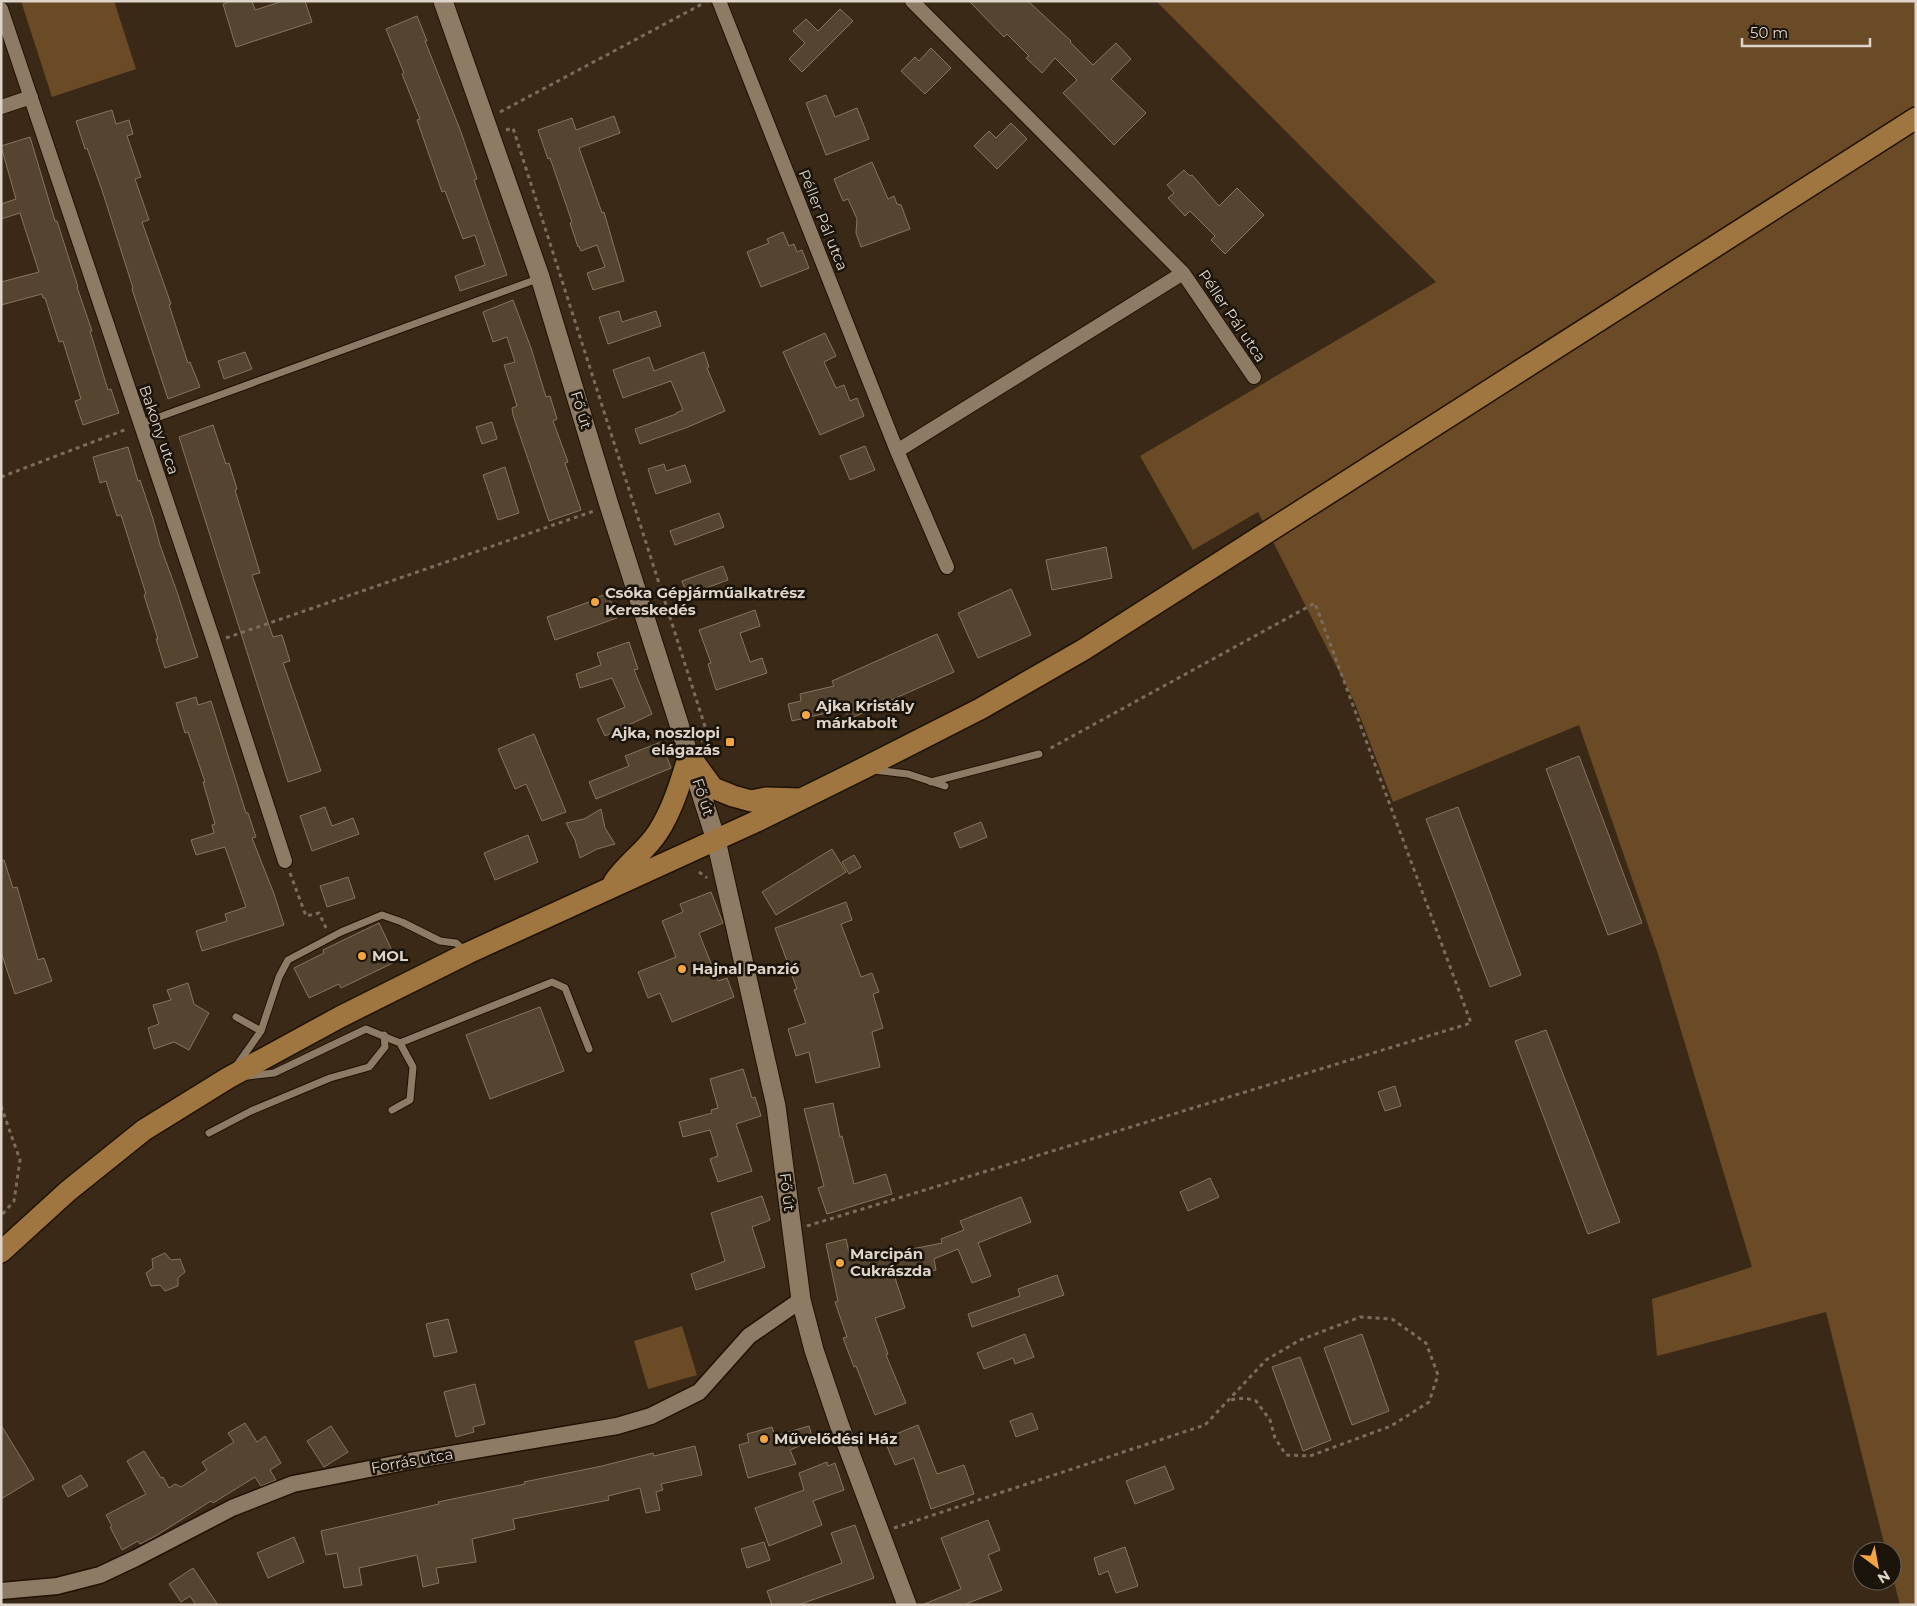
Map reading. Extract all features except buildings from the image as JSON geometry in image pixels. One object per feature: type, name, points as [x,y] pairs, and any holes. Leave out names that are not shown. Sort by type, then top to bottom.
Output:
[{"type":"main road","name":"Fő út","points":[[443,1],[540,278],[716,840],[776,1106],[801,1300],[814,1350],[907,1605]]},
{"type":"main road","points":[[1,1252],[68,1191],[144,1130],[228,1078],[340,1017],[468,953],[716,840],[980,710],[1083,650],[1916,118]]},
{"type":"main road","points":[[687,750],[713,788],[733,796],[751,800],[766,798],[800,800]]},
{"type":"main road","points":[[612,886],[622,871],[639,855],[658,832],[681,783],[687,750]]},
{"type":"street","name":"Péller Pál utca","points":[[719,1],[897,451],[946,567]]},
{"type":"street","name":"Péller Pál utca","points":[[912,1],[1183,273],[1254,377]]},
{"type":"street","name":"Bakony utca","points":[[1,9],[214,642],[285,861]]},
{"type":"street","points":[[1,107],[31,97]]},
{"type":"street","name":"Péller Pál utca","points":[[897,451],[1183,273]]},
{"type":"street","name":"Forrás utca","points":[[1,1591],[57,1586],[100,1575],[232,1508],[292,1484],[410,1461],[617,1426],[651,1416],[699,1392],[749,1336],[801,1300]]},
{"type":"lane","points":[[140,424],[540,278]]},
{"type":"lane","points":[[931,782],[1039,754]]},
{"type":"lane","points":[[864,768],[908,774],[945,786]]},
{"type":"lane","points":[[228,1078],[261,1031],[279,977],[288,960],[342,932],[382,915],[402,922],[440,942],[456,943],[468,953]]},
{"type":"lane","points":[[400,1043],[552,982],[565,988],[588,1049]]},
{"type":"lane","points":[[236,1017],[261,1031]]},
{"type":"lane","points":[[228,1078],[274,1073],[366,1029],[400,1043],[413,1067],[410,1100],[392,1110]]},
{"type":"lane","points":[[209,1133],[251,1111],[321,1082],[369,1067],[385,1046],[384,1035]]},
{"type":"path","points":[[487,128],[707,1]]},
{"type":"path","points":[[487,128],[513,128],[709,739],[687,750]]},
{"type":"path","points":[[1,477],[140,424]]},
{"type":"path","points":[[214,642],[610,505]]},
{"type":"path","points":[[792,1230],[1471,1023],[1315,603],[1039,754]]},
{"type":"path","points":[[285,861],[306,916],[319,912],[325,928]]},
{"type":"path","points":[[1,1106],[20,1160],[14,1201],[1,1216]]},
{"type":"path","points":[[880,1532],[1205,1425],[1266,1360],[1300,1340],[1360,1317],[1392,1319],[1426,1343],[1438,1375],[1428,1402],[1391,1426],[1310,1456],[1286,1454],[1275,1438],[1270,1420],[1256,1401],[1245,1398],[1229,1400]]},
{"type":"shaded area","points":[[21,1],[114,1],[136,69],[52,97]]},
{"type":"shaded area","points":[[1156,1],[1916,1],[1916,1605],[1900,1605],[1896,1591],[1902,1591],[1902,1541],[1883,1541],[1826,1312],[1657,1356],[1652,1299],[1752,1267],[1658,954],[1579,725],[1393,802],[1354,701],[1258,512],[1193,550],[1140,456],[1436,282]]},
{"type":"shaded area","points":[[682,1326],[697,1375],[648,1389],[634,1341]]},
{"type":"place","name":"Csóka Gépjárműalkatrész Kereskedés","points":[[595,602]]},
{"type":"place","name":"Ajka Kristály márkabolt","points":[[806,715]]},
{"type":"place","name":"Ajka, noszlopi elágazás","points":[[730,742]]},
{"type":"place","name":"MOL","points":[[362,956]]},
{"type":"place","name":"Hajnal Panzió","points":[[682,969]]},
{"type":"place","name":"Marcipán Cukrászda","points":[[840,1263]]},
{"type":"place","name":"Művelődési Ház","points":[[764,1439]]}]
